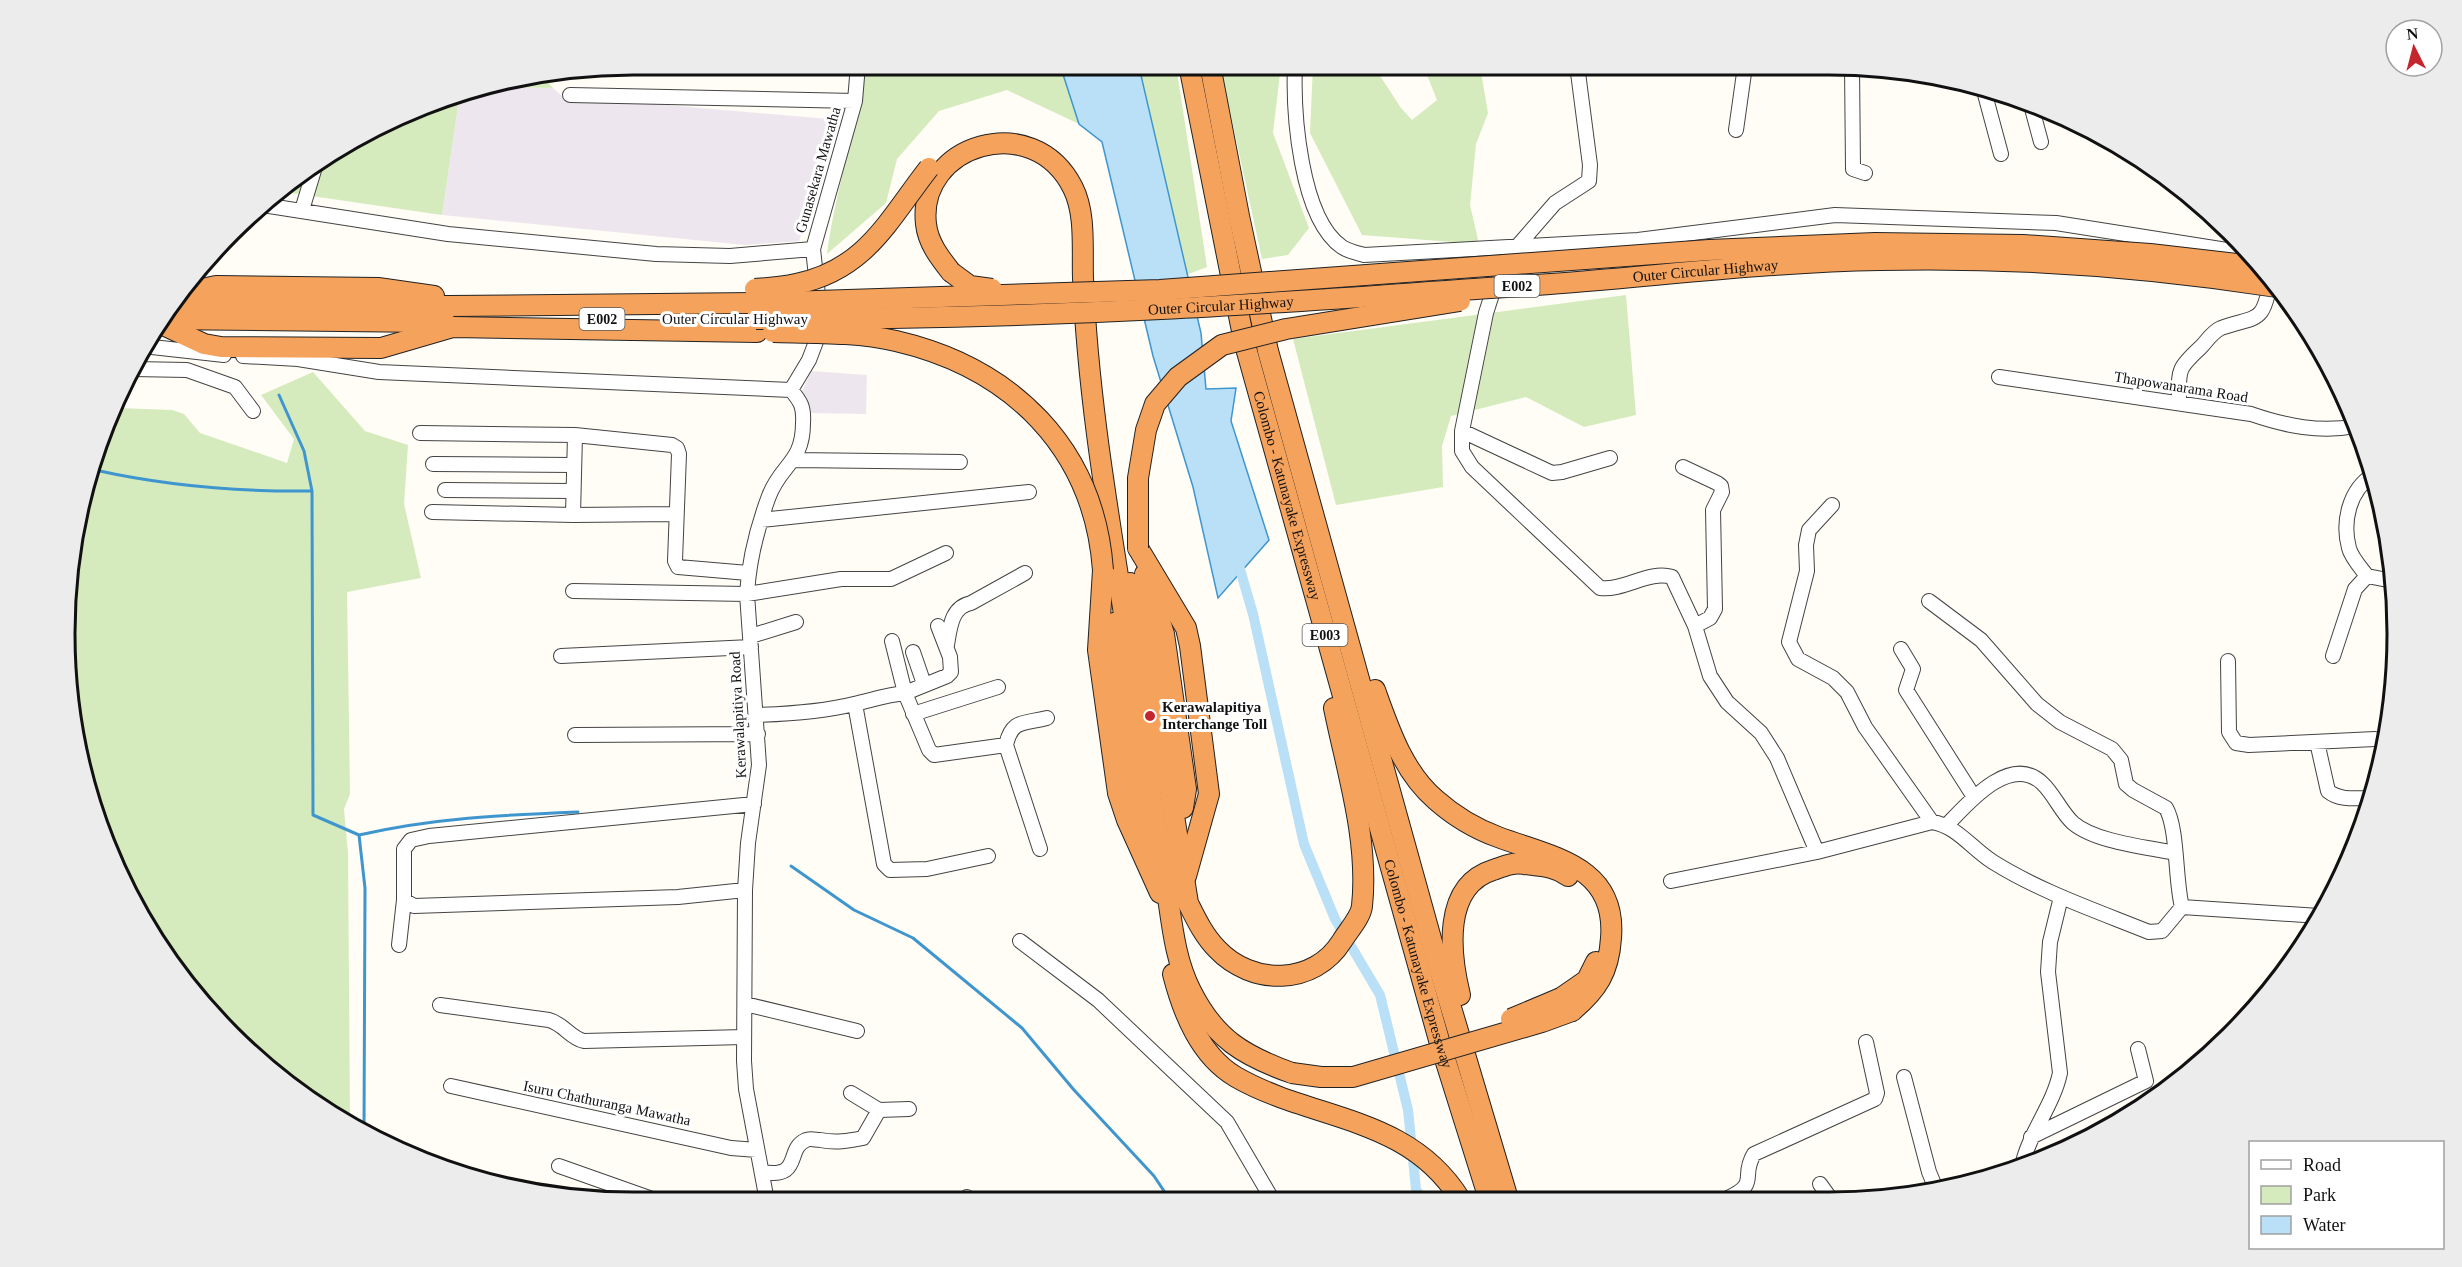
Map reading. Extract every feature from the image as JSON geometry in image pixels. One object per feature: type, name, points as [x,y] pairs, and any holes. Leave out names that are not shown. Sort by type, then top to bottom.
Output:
[{"type":"highway","name":"Colombo - Katunayake Expressway","points":[[1191,75],[1244,341],[1439,1040],[1487,1192]]},
{"type":"highway","name":"Colombo - Katunayake Expressway","points":[[1212,75],[1257,304],[1308,497],[1438,964],[1507,1192]]},
{"type":"highway","points":[[755,311],[797,284],[840,269],[857,257],[873,243],[929,168],[950,147],[976,135],[1005,131],[1032,137],[1056,152],[1073,170],[1083,189],[1089,214],[1122,647],[1141,783],[1162,899],[1168,952],[1179,998],[1193,1030],[1205,1048],[1234,1076],[1287,1100],[1371,1126],[1397,1139],[1423,1156],[1454,1192]]},
{"type":"highway","points":[[1160,290],[995,289],[970,286],[951,272],[934,251],[926,224],[928,199],[939,173],[958,157],[978,146],[1002,141],[1023,145],[1045,154],[1061,169],[1074,190],[1080,212],[1086,346],[1117,574],[1180,964],[1191,992],[1221,1035],[1243,1054],[1321,1077],[1353,1077],[1542,1022],[1566,1004],[1587,980],[1599,956],[1602,925],[1599,907],[1587,889],[1558,868],[1515,863],[1481,874],[1464,891],[1454,918],[1451,944],[1455,973],[1507,1192]]},
{"type":"highway","name":"Outer Circular Highway","points":[[173,317],[450,317],[755,311],[1160,290],[1709,250],[1875,243],[2023,245],[2150,254],[2248,265]]},
{"type":"highway","name":"Outer Circular Highway","points":[[755,311],[901,319],[1162,309],[1569,282],[1710,268],[1882,260],[2050,264],[2225,279],[2265,285]]},
{"type":"highway","points":[[1183,808],[1152,618],[1141,574],[1138,548],[1138,478],[1146,430],[1155,404],[1178,377],[1222,345],[1286,330],[1569,282]]},
{"type":"highway","points":[[192,291],[216,286],[378,288],[451,298],[504,300],[649,297],[755,311],[826,334],[895,341],[961,362],[1009,390],[1048,428],[1083,482],[1101,542],[1146,641],[1188,903],[1203,932],[1216,949],[1232,962],[1253,972],[1274,976],[1294,975],[1316,969],[1338,949],[1362,909],[1363,851],[1301,549]]},
{"type":"highway","points":[[187,298],[216,295],[422,301],[450,317]]},
{"type":"highway","name":"Outer Circular Highway","points":[[173,317],[428,322],[450,317]]},
{"type":"highway","points":[[171,320],[204,344],[221,347],[381,348],[450,317]]},
{"type":"highway","points":[[1308,497],[1381,707],[1398,750],[1417,781],[1436,800],[1467,822],[1496,837],[1564,858],[1597,883],[1608,903],[1612,925],[1610,960],[1592,994],[1566,1004]]},
{"type":"highway","points":[[1138,548],[1186,628],[1190,646],[1209,794],[1185,881]]},
{"type":"highway","points":[[1138,548],[1179,632],[1201,773],[1200,810],[1178,844]]},
{"type":"highway","points":[[1138,548],[1164,634],[1186,789],[1178,844]]},
{"type":"highway","points":[[1117,574],[1107,589],[1105,650],[1132,815],[1141,839],[1149,848],[1158,873]]},
{"type":"highway","points":[[1117,574],[1098,650],[1118,793],[1126,820],[1162,899]]},
{"type":"highway","points":[[1152,599],[1171,632],[1194,767],[1195,788],[1192,809],[1178,844]]},
{"type":"street","name":"Gunasekara Mawatha","points":[[813,249],[855,101],[857,75]]},
{"type":"street","points":[[1295,75],[1296,133],[1306,180],[1323,225],[1342,247],[1364,255],[1515,249],[1638,240],[1835,215],[2056,224],[2235,251]]},
{"type":"street","points":[[1578,75],[1590,165],[1589,180],[1555,203],[1515,249],[1494,288],[1486,313],[1462,431],[1462,451],[1472,468],[1600,588],[1614,590],[1662,574],[1672,577],[1695,626],[1710,676],[1727,702],[1761,733],[1777,758],[1817,852]]},
{"type":"street","points":[[1736,130],[1744,75]]},
{"type":"street","points":[[1852,76],[1853,169],[1865,173]]},
{"type":"street","points":[[570,95],[855,101]]},
{"type":"street","points":[[1986,98],[2001,153]]},
{"type":"street","points":[[2034,115],[2041,142]]},
{"type":"street","points":[[302,210],[312,177]]},
{"type":"street","points":[[154,348],[186,353],[298,359],[379,372],[791,390],[809,360],[817,339],[820,312],[813,249],[730,256],[656,254],[448,234],[275,206]]},
{"type":"street","points":[[2179,403],[2180,368],[2187,358],[2215,331],[2249,322],[2256,317],[2268,300],[2269,291]]},
{"type":"street","points":[[142,369],[187,370],[236,387],[253,411]]},
{"type":"street","name":"Thapowanarama Road","points":[[1999,377],[2251,414],[2278,423],[2307,428],[2335,430],[2347,428]]},
{"type":"street","name":"Kerawalapitiya Road","points":[[765,1192],[746,1089],[744,1037],[745,890],[748,843],[758,780],[758,734],[747,594],[748,573],[770,492],[794,460],[803,443],[803,405],[791,390]]},
{"type":"street","points":[[1462,431],[1552,473],[1610,458]]},
{"type":"street","points":[[420,433],[575,435],[677,447],[679,454],[675,561],[678,567],[748,573]]},
{"type":"street","points":[[573,515],[575,435]]},
{"type":"street","points":[[794,460],[960,462]]},
{"type":"street","points":[[433,464],[573,465]]},
{"type":"street","points":[[1683,467],[1717,483],[1721,486],[1722,492],[1713,510],[1714,609],[1710,618],[1695,626]]},
{"type":"street","points":[[2365,480],[2349,503],[2347,525],[2349,550],[2367,576],[2384,579]]},
{"type":"street","points":[[446,490],[573,491]]},
{"type":"street","points":[[761,520],[1029,492]]},
{"type":"street","points":[[1832,505],[1809,530],[1806,545],[1807,571],[1789,642],[1798,658],[1833,678],[1847,692],[1865,727],[1932,822]]},
{"type":"street","points":[[432,512],[573,515],[675,514]]},
{"type":"street","points":[[573,591],[747,594],[841,579],[891,579],[946,553]]},
{"type":"street","points":[[947,647],[952,618],[963,604],[971,603],[1025,573]]},
{"type":"street","points":[[2333,656],[2355,589],[2367,576]]},
{"type":"street","points":[[1929,601],[1981,640],[2037,704],[2060,722],[2112,749],[2121,760],[2126,784],[2166,808],[2175,853],[2176,886],[2182,907]]},
{"type":"street","points":[[561,656],[751,642],[796,622]]},
{"type":"street","points":[[756,715],[801,714],[855,704],[882,695],[904,693],[947,676],[951,672],[947,647],[938,626]]},
{"type":"street","points":[[892,641],[904,693],[929,750],[934,755],[1006,745]]},
{"type":"street","points":[[1901,648],[1913,669],[1906,690],[1974,797]]},
{"type":"street","points":[[913,652],[924,684]]},
{"type":"street","points":[[2228,661],[2229,732],[2236,742],[2249,745],[2375,739]]},
{"type":"street","points":[[913,714],[998,687]]},
{"type":"street","points":[[855,704],[884,864],[890,870],[927,869],[988,856]]},
{"type":"street","points":[[1040,849],[1006,745],[1010,730],[1014,726],[1047,718]]},
{"type":"street","points":[[575,735],[758,734]]},
{"type":"street","points":[[2317,742],[2328,791],[2334,796],[2343,798],[2362,798]]},
{"type":"street","points":[[1947,825],[1974,797],[1992,783],[2011,775],[2027,774],[2041,782],[2074,824],[2099,836],[2175,853]]},
{"type":"street","points":[[399,945],[404,900],[404,849],[411,840],[429,836],[754,804]]},
{"type":"street","points":[[1671,881],[1817,852],[1932,822],[1947,825],[1992,861],[2061,897],[2149,932],[2162,931],[2182,907]]},
{"type":"street","points":[[404,900],[414,906],[678,897],[745,890]]},
{"type":"street","points":[[2025,1155],[2031,1137],[2057,1086],[2060,1073],[2048,972],[2050,942],[2061,897]]},
{"type":"street","points":[[2182,907],[2311,915]]},
{"type":"street","points":[[1020,941],[1098,1000],[1227,1122],[1268,1192]]},
{"type":"street","points":[[745,1004],[857,1031]]},
{"type":"street","points":[[441,1005],[558,1022],[576,1040],[585,1041],[744,1037]]},
{"type":"street","points":[[1741,1192],[1748,1185],[1749,1162],[1754,1154],[1875,1099],[1877,1093],[1866,1042]]},
{"type":"street","points":[[2031,1137],[2146,1081],[2138,1049]]},
{"type":"street","points":[[1904,1077],[1933,1182]]},
{"type":"street","name":"Isuru Chathuranga Mawatha","points":[[451,1086],[731,1148],[757,1150]]},
{"type":"street","points":[[851,1094],[879,1110],[909,1108]]},
{"type":"street","points":[[762,1172],[776,1175],[787,1169],[803,1142],[808,1139],[838,1143],[863,1138],[879,1110]]},
{"type":"street","points":[[559,1166],[632,1192]]},
{"type":"street","points":[[1820,1184],[1826,1192]]},
{"type":"shaded area","points":[[519,87],[553,88],[562,96],[841,120],[799,241],[745,245],[442,215],[458,104],[489,94]]},
{"type":"shaded area","points":[[811,371],[867,375],[866,414],[809,413],[802,392]]},
{"type":"green space","points":[[862,75],[1063,75],[1079,124],[1007,90],[939,111],[897,159],[886,203],[827,254]]},
{"type":"green space","points":[[1141,75],[1178,75],[1207,267],[1186,275]]},
{"type":"green space","points":[[1222,75],[1280,75],[1273,133],[1309,228],[1288,255],[1262,259]]},
{"type":"green space","points":[[1313,75],[1380,75],[1401,108],[1412,120],[1437,100],[1427,75],[1482,75],[1488,113],[1476,144],[1470,205],[1479,244],[1362,235],[1310,133]]},
{"type":"green space","points":[[548,82],[553,88],[519,87]]},
{"type":"green space","points":[[458,104],[442,215],[290,193],[354,150],[386,133]]},
{"type":"green space","points":[[1626,295],[1636,415],[1584,427],[1526,397],[1451,416],[1442,446],[1443,487],[1336,505],[1293,339]]},
{"type":"green space","points":[[313,372],[365,431],[408,445],[404,504],[421,578],[347,592],[350,794],[344,809],[348,853],[350,1115],[294,1077],[265,1053],[214,1002],[169,944],[133,881],[105,813],[94,778],[80,706],[75,634],[80,561],[94,489],[123,408],[172,410],[184,414],[200,433],[287,463],[294,439],[261,395]]},
{"type":"water","points":[[1063,75],[1141,75],[1201,333],[1206,389],[1236,388],[1231,421],[1269,540],[1218,598],[1193,487],[1153,356],[1102,142],[1079,124]]},
{"type":"waterway","points":[[279,395],[304,451],[312,491],[313,815],[359,835],[365,888],[364,1122]]},
{"type":"waterway","points":[[100,471],[203,487],[312,491]]},
{"type":"waterway","points":[[1237,559],[1253,614],[1304,844],[1335,919],[1380,995],[1408,1110],[1418,1192]]},
{"type":"waterway","points":[[359,835],[441,821],[578,812]]},
{"type":"waterway","points":[[791,866],[854,910],[913,938],[1022,1028],[1074,1090],[1154,1176],[1165,1192]]},
{"type":"place","name":"Kerawalapitiya Interchange Toll","points":[[1150,716]]}]
